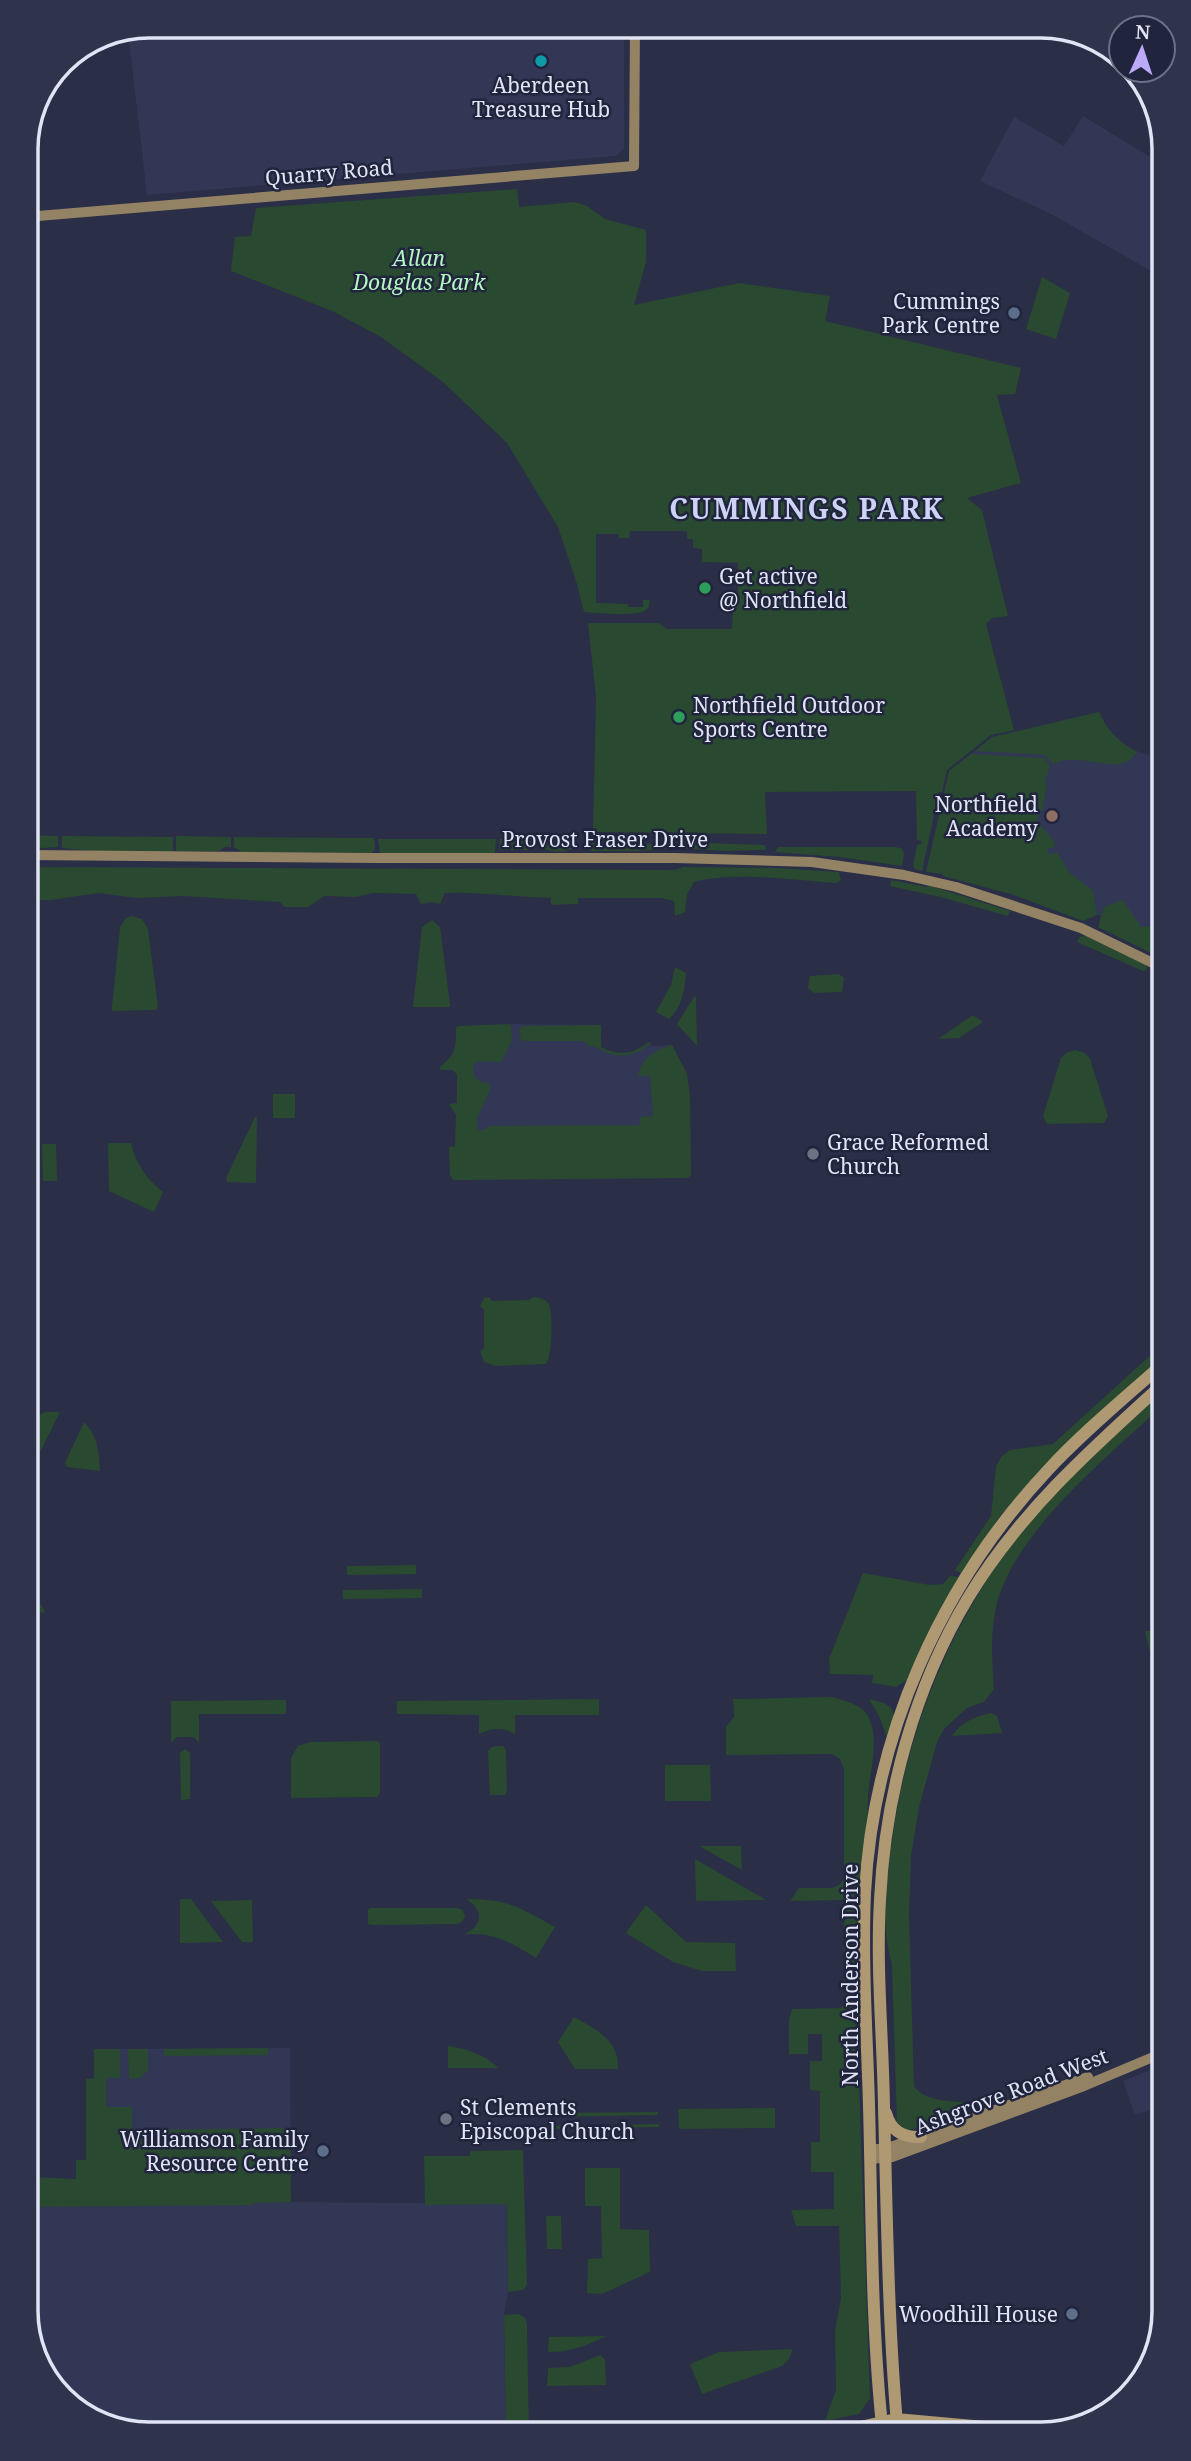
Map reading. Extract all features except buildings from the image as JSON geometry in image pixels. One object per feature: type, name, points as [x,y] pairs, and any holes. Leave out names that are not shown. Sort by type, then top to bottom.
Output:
[{"type":"main road","name":"North Anderson Drive","points":[[882,2421],[876,2334],[865,1948],[867,1869],[878,1798],[907,1695],[919,1665],[947,1608],[982,1552],[1014,1509],[1067,1451],[1152,1374]]},
{"type":"main road","name":"North Anderson Drive","points":[[896,2422],[889,2312],[880,1914],[885,1846],[900,1770],[927,1681],[969,1597],[1026,1519],[1067,1472],[1152,1394]]},
{"type":"main road","points":[[884,2099],[886,2116],[891,2125],[903,2136],[921,2137]]},
{"type":"main road","points":[[878,2422],[896,2419],[929,2422]]},
{"type":"street","name":"Quarry Road","points":[[39,216],[634,166],[635,39]]},
{"type":"street","name":"Provost Fraser Drive","points":[[39,855],[675,858],[812,862],[904,875],[968,891],[1081,928],[1152,963]]},
{"type":"street","name":"Ashgrove Road West","points":[[885,2154],[921,2137],[1152,2056]]},
{"type":"street","name":"Ashgrove Road West","points":[[870,2154],[885,2154],[1084,2086],[1152,2057]]},
{"type":"shaded area","points":[[150,38],[624,39],[624,149],[616,156],[147,195],[129,41]]},
{"type":"shaded area","points":[[1083,116],[1152,158],[1152,272],[1051,214],[980,181],[1014,117],[1064,146]]},
{"type":"shaded area","name":"Northfield Academy","points":[[1099,712],[1109,731],[1127,746],[1152,755],[1152,942],[1099,915],[1017,885],[949,771],[992,737]]},
{"type":"shaded area","points":[[509,1024],[601,1025],[601,1047],[612,1053],[634,1052],[649,1042],[653,1046],[672,1045],[687,1074],[690,1096],[691,1175],[688,1178],[453,1180],[465,1059]]},
{"type":"shaded area","points":[[290,2048],[291,2202],[507,2204],[508,2292],[504,2315],[506,2422],[143,2422],[114,2417],[76,2395],[57,2373],[47,2354],[41,2333],[38,2311],[38,2207],[96,2205],[94,2049]]},
{"type":"shaded area","points":[[1152,2069],[1152,2109],[1135,2115],[1123,2081]]},
{"type":"green space","name":"Allan Douglas Park","points":[[517,189],[519,207],[575,202],[587,206],[605,219],[646,230],[646,262],[634,305],[739,283],[830,296],[825,321],[1021,368],[1015,394],[997,395],[1021,483],[967,498],[982,510],[1008,616],[992,618],[986,624],[1014,730],[991,735],[947,770],[942,792],[939,792],[922,871],[915,869],[913,865],[917,845],[922,841],[917,840],[916,791],[765,792],[767,834],[593,832],[596,697],[588,623],[659,623],[667,629],[732,629],[733,604],[738,603],[738,563],[702,562],[702,549],[693,548],[693,539],[687,539],[687,531],[630,531],[629,538],[619,538],[618,534],[596,534],[596,603],[643,607],[643,600],[650,600],[648,608],[642,612],[584,612],[558,527],[507,443],[443,382],[381,337],[332,311],[231,271],[235,237],[251,236],[256,208]]},
{"type":"green space","points":[[1042,277],[1070,293],[1056,339],[1026,329]]},
{"type":"green space","points":[[1099,712],[1114,735],[1137,752],[1129,760],[1120,764],[1064,760],[1053,764],[1045,755],[975,751],[992,737]]},
{"type":"green space","points":[[971,754],[1044,758],[1050,766],[1042,811],[1039,811],[1037,821],[1054,841],[1055,847],[1047,849],[1049,855],[1057,852],[1069,872],[1093,891],[1097,915],[1083,921],[1014,895],[943,874],[926,872],[949,771]]},
{"type":"green space","points":[[39,835],[58,836],[58,847],[39,848]]},
{"type":"green space","points":[[62,836],[173,837],[173,851],[94,851],[62,848]]},
{"type":"green space","points":[[176,836],[231,837],[231,847],[224,847],[219,851],[176,851]]},
{"type":"green space","points":[[234,837],[374,838],[375,849],[372,853],[241,852],[234,847]]},
{"type":"green space","points":[[378,839],[496,839],[495,853],[380,853]]},
{"type":"green space","points":[[500,839],[537,839],[537,847],[528,850],[499,850]]},
{"type":"green space","points":[[541,839],[570,839],[574,848],[553,851],[541,848]]},
{"type":"green space","points":[[677,842],[765,845],[766,850],[677,848]]},
{"type":"green space","points":[[586,843],[673,844],[673,848],[592,851],[586,848]]},
{"type":"green space","points":[[778,847],[896,847],[902,849],[904,854],[902,866],[775,852]]},
{"type":"green space","points":[[39,867],[675,870],[683,867],[777,868],[839,872],[841,880],[837,883],[784,878],[726,877],[694,882],[687,894],[685,912],[675,916],[674,901],[661,898],[578,898],[578,904],[551,905],[551,898],[445,893],[440,904],[421,904],[416,894],[373,893],[356,897],[324,896],[308,907],[285,907],[280,902],[183,896],[136,898],[99,893],[39,900]]},
{"type":"green space","points":[[891,880],[927,887],[928,885],[1010,911],[1008,916],[890,886]]},
{"type":"green space","points":[[1123,900],[1141,927],[1152,926],[1152,954],[1098,927],[1104,907]]},
{"type":"green space","points":[[131,916],[142,919],[148,929],[158,1007],[156,1010],[112,1011],[120,927],[126,918]]},
{"type":"green space","points":[[432,920],[440,927],[450,1007],[413,1007],[422,927]]},
{"type":"green space","points":[[1084,935],[1146,964],[1147,970],[1143,971],[1077,942],[1080,936]]},
{"type":"green space","points":[[675,967],[686,973],[686,979],[680,1004],[669,1019],[656,1012],[671,985]]},
{"type":"green space","points":[[839,974],[844,978],[842,992],[814,993],[808,988],[810,976]]},
{"type":"green space","points":[[696,997],[697,1046],[677,1024]]},
{"type":"green space","points":[[973,1015],[983,1022],[959,1038],[938,1039]]},
{"type":"green space","points":[[509,1024],[512,1041],[501,1062],[480,1061],[473,1067],[474,1076],[481,1082],[488,1083],[491,1088],[477,1118],[478,1130],[489,1126],[640,1125],[639,1117],[653,1116],[650,1076],[638,1076],[639,1070],[650,1056],[672,1045],[687,1074],[690,1096],[691,1175],[688,1178],[453,1180],[450,1175],[449,1147],[455,1146],[456,1115],[449,1104],[457,1103],[457,1075],[453,1070],[439,1068],[454,1051],[458,1026]]},
{"type":"green space","points":[[601,1025],[601,1047],[608,1050],[626,1053],[651,1043],[633,1054],[617,1055],[589,1046],[584,1041],[521,1040],[519,1029],[523,1026]]},
{"type":"green space","points":[[1075,1050],[1085,1053],[1090,1059],[1108,1116],[1104,1123],[1047,1124],[1043,1116],[1061,1058]]},
{"type":"green space","points":[[273,1094],[295,1094],[295,1118],[273,1118]]},
{"type":"green space","points":[[255,1117],[256,1183],[227,1182],[226,1178]]},
{"type":"green space","points":[[108,1143],[131,1143],[142,1170],[163,1192],[154,1212],[109,1191]]},
{"type":"green space","points":[[42,1144],[56,1144],[57,1181],[43,1181]]},
{"type":"green space","points":[[489,1297],[492,1301],[529,1300],[533,1297],[548,1303],[552,1334],[546,1364],[495,1366],[484,1362],[480,1351],[484,1348],[484,1310],[480,1306],[484,1298]]},
{"type":"green space","points":[[1152,1354],[1152,1366],[1038,1472],[998,1519],[961,1573],[955,1570],[991,1516],[996,1467],[1001,1457],[1010,1450],[1053,1444]]},
{"type":"green space","points":[[1152,1402],[1152,1415],[1068,1495],[1024,1548],[1008,1575],[997,1603],[992,1635],[994,1689],[984,1702],[967,1708],[944,1729],[937,1742],[919,1807],[911,1856],[909,1915],[914,2086],[925,2096],[975,2103],[942,2121],[906,2130],[897,2122],[892,1965],[885,1914],[894,1828],[916,1734],[952,1643],[1001,1558],[1063,1484]]},
{"type":"green space","points":[[45,1412],[60,1412],[39,1454],[38,1453],[38,1415]]},
{"type":"green space","points":[[84,1422],[95,1439],[100,1471],[67,1467],[65,1463]]},
{"type":"green space","points":[[416,1565],[416,1574],[347,1575],[347,1566]]},
{"type":"green space","points":[[863,1573],[930,1585],[943,1584],[950,1576],[959,1577],[907,1680],[896,1687],[872,1683],[873,1675],[830,1674],[829,1659]]},
{"type":"green space","points":[[422,1589],[422,1598],[343,1599],[343,1590]]},
{"type":"green space","points":[[38,1599],[45,1612],[38,1613]]},
{"type":"green space","points":[[1145,1631],[1152,1631],[1152,1661]]},
{"type":"green space","points":[[833,1697],[854,1704],[866,1713],[874,1738],[868,1798],[861,2015],[858,2016],[855,2050],[859,2084],[870,2398],[859,2414],[825,2421],[836,2390],[835,2331],[841,2298],[839,2226],[796,2226],[791,2210],[834,2209],[834,2172],[811,2172],[811,2142],[820,2142],[820,2091],[810,2090],[810,2061],[822,2061],[822,2034],[808,2034],[808,2054],[789,2054],[789,2019],[792,2009],[841,2008],[845,2002],[844,1900],[790,1901],[799,1888],[832,1888],[841,1884],[844,1875],[844,1769],[840,1759],[832,1754],[726,1755],[726,1727],[734,1717],[733,1699]]},
{"type":"green space","points":[[599,1699],[599,1715],[515,1715],[515,1734],[497,1729],[479,1734],[479,1715],[397,1714],[397,1701]]},
{"type":"green space","points":[[869,1699],[886,1704],[893,1711],[887,1738],[880,1718]]},
{"type":"green space","points":[[286,1700],[286,1714],[199,1714],[199,1742],[193,1737],[177,1737],[171,1743],[171,1701]]},
{"type":"green space","points":[[990,1713],[997,1716],[1002,1733],[952,1736],[969,1721]]},
{"type":"green space","points":[[310,1742],[380,1743],[380,1793],[377,1797],[291,1798],[291,1758],[298,1746]]},
{"type":"green space","points":[[503,1746],[506,1750],[505,1795],[490,1795],[488,1751]]},
{"type":"green space","points":[[185,1749],[190,1753],[190,1799],[181,1800],[180,1753]]},
{"type":"green space","points":[[665,1765],[710,1765],[711,1801],[665,1801]]},
{"type":"green space","points":[[699,1846],[741,1846],[742,1870]]},
{"type":"green space","points":[[695,1859],[766,1900],[696,1901]]},
{"type":"green space","points":[[180,1899],[191,1899],[223,1942],[180,1943]]},
{"type":"green space","points":[[466,1899],[513,1906],[555,1927],[536,1958],[502,1940],[486,1935],[465,1934],[475,1926],[479,1917],[476,1908]]},
{"type":"green space","points":[[252,1900],[253,1942],[242,1942],[211,1901]]},
{"type":"green space","points":[[646,1905],[686,1942],[735,1943],[736,1971],[702,1971],[673,1962],[626,1933]]},
{"type":"green space","points":[[370,1908],[457,1908],[463,1910],[465,1916],[462,1922],[457,1924],[371,1925],[368,1924]]},
{"type":"green space","points":[[574,2017],[598,2031],[611,2043],[618,2059],[618,2069],[575,2069],[558,2042]]},
{"type":"green space","points":[[448,2046],[475,2053],[499,2068],[448,2068]]},
{"type":"green space","points":[[269,2048],[267,2055],[164,2056],[164,2049]]},
{"type":"green space","points":[[94,2049],[120,2049],[120,2078],[106,2078],[106,2107],[132,2107],[132,2130],[290,2128],[291,2202],[253,2205],[38,2207],[38,2177],[76,2179],[76,2160],[86,2160],[86,2079],[94,2078]]},
{"type":"green space","points":[[128,2049],[148,2049],[148,2070],[140,2078],[129,2079]]},
{"type":"green space","points":[[775,2108],[775,2128],[679,2129],[678,2109]]},
{"type":"green space","points":[[658,2112],[658,2115],[545,2117],[545,2113]]},
{"type":"green space","points":[[659,2124],[659,2127],[547,2129],[547,2126]]},
{"type":"green space","points":[[523,2150],[527,2285],[523,2290],[508,2292],[507,2204],[425,2205],[424,2156],[470,2156],[470,2151]]},
{"type":"green space","points":[[585,2168],[620,2168],[620,2229],[649,2230],[650,2272],[602,2294],[587,2293],[588,2259],[602,2258],[601,2206],[585,2206]]},
{"type":"green space","points":[[546,2216],[561,2216],[562,2249],[547,2249]]},
{"type":"green space","points":[[519,2314],[525,2318],[527,2325],[529,2422],[506,2422],[504,2315]]},
{"type":"green space","points":[[606,2336],[578,2348],[548,2352],[549,2337]]},
{"type":"green space","points":[[793,2349],[782,2366],[702,2394],[690,2364],[719,2352]]},
{"type":"green space","points":[[601,2355],[605,2360],[606,2385],[547,2386],[548,2368],[569,2367]]},
{"type":"place","name":"Aberdeen Treasure Hub","points":[[541,61]]},
{"type":"place","name":"Cummings Park Centre","points":[[1014,313]]},
{"type":"place","name":"Get active @ Northfield","points":[[705,588]]},
{"type":"place","name":"Northfield Outdoor Sports Centre","points":[[679,717]]},
{"type":"place","name":"Northfield Academy","points":[[1052,816]]},
{"type":"place","name":"Grace Reformed Church","points":[[813,1154]]},
{"type":"place","name":"St Clements Episcopal Church","points":[[446,2119]]},
{"type":"place","name":"Williamson Family Resource Centre","points":[[323,2151]]},
{"type":"place","name":"Woodhill House","points":[[1072,2314]]},
{"type":"district","name":"CUMMINGS PARK","points":[[807,508]]}]
